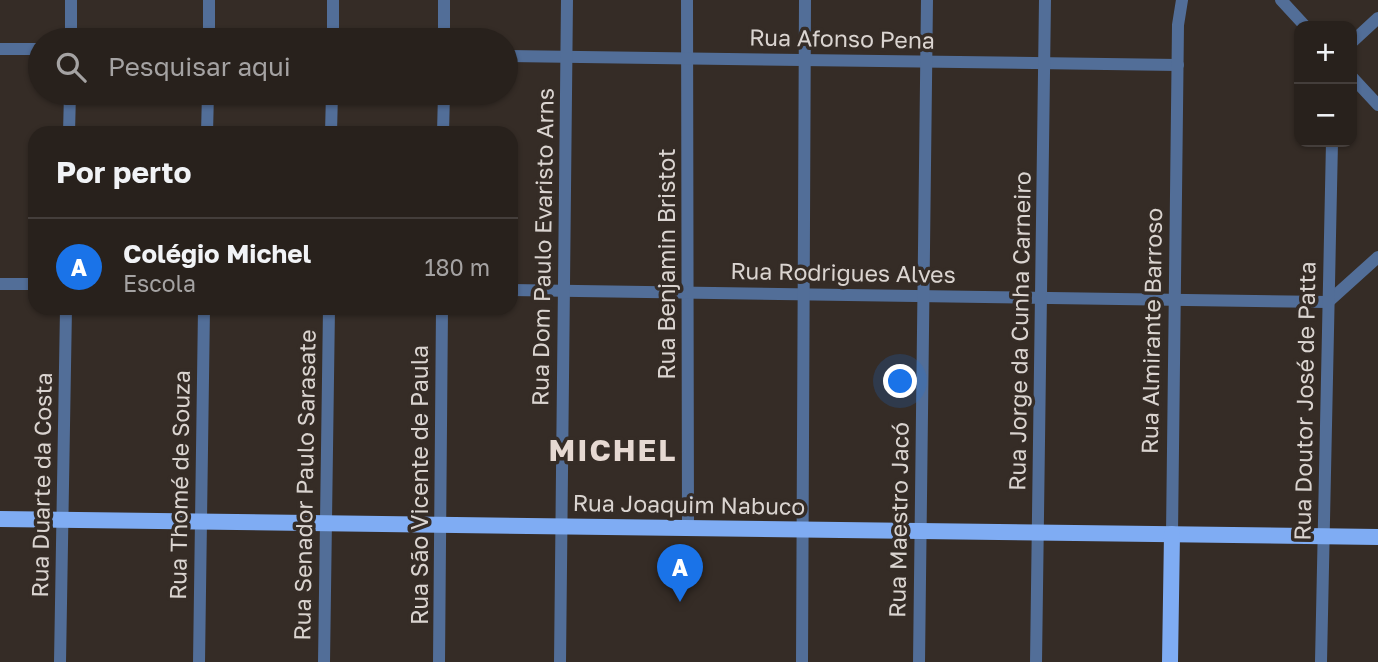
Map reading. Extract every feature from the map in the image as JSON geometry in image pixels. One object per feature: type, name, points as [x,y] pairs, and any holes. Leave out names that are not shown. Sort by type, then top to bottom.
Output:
[{"type":"main road","name":"Rua Joaquim Nabuco","points":[[0,519],[1378,537]]},
{"type":"main road","name":"Rua Almirante Barroso","points":[[1170,662],[1172,534]]},
{"type":"street","points":[[71,0],[71,28]]},
{"type":"street","points":[[209,0],[209,28]]},
{"type":"street","points":[[333,0],[333,28]]},
{"type":"street","points":[[444,0],[444,28]]},
{"type":"street","name":"Rua Dom Paulo Evaristo Arns","points":[[560,662],[567,0]]},
{"type":"street","name":"Rua Benjamin Bristot","points":[[687,0],[688,528]]},
{"type":"street","points":[[802,662],[806,0]]},
{"type":"street","name":"Rua Maestro Jacó","points":[[919,662],[927,0]]},
{"type":"street","name":"Rua Jorge da Cunha Carneiro","points":[[1037,662],[1045,0]]},
{"type":"street","name":"Rua Almirante Barroso","points":[[1172,534],[1178,65],[1182,0]]},
{"type":"street","points":[[1281,0],[1300,21]]},
{"type":"street","points":[[1357,37],[1378,18]]},
{"type":"street","points":[[0,49],[28,49]]},
{"type":"street","name":"Rua Afonso Pena","points":[[518,56],[1178,65]]},
{"type":"street","points":[[1357,83],[1378,106]]},
{"type":"street","points":[[69,126],[70,105]]},
{"type":"street","points":[[207,126],[208,105]]},
{"type":"street","points":[[331,126],[332,105]]},
{"type":"street","points":[[443,126],[444,105]]},
{"type":"street","name":"Rua Doutor José de Patta","points":[[1321,662],[1332,147]]},
{"type":"street","points":[[1328,302],[1378,257]]},
{"type":"street","points":[[0,284],[28,284]]},
{"type":"street","name":"Rua Rodrigues Alves","points":[[518,290],[1328,302]]},
{"type":"street","name":"Rua Duarte da Costa","points":[[60,662],[66,315]]},
{"type":"street","name":"Rua Thomé de Souza","points":[[199,662],[204,315]]},
{"type":"street","name":"Rua Senador Paulo Sarasate","points":[[324,662],[329,315]]},
{"type":"street","name":"Rua São Vicente de Paula","points":[[439,662],[442,315]]},
{"type":"place","name":"Colégio Michel","points":[[680,602]]},
{"type":"district","name":"MICHEL","points":[[613,451]]}]
